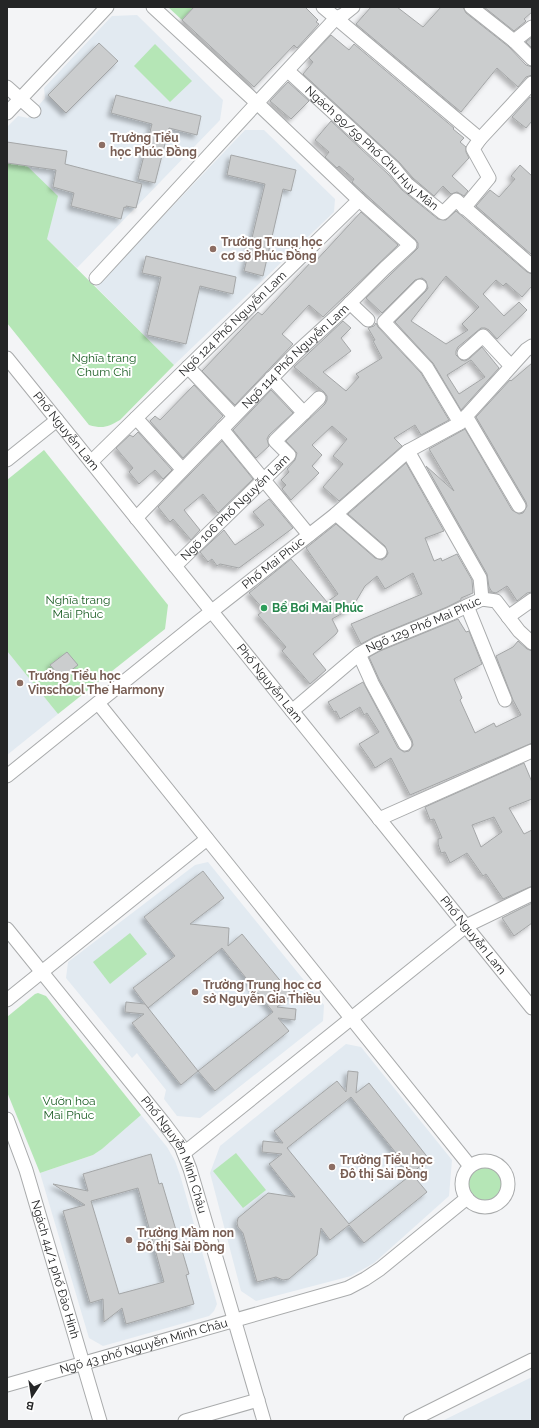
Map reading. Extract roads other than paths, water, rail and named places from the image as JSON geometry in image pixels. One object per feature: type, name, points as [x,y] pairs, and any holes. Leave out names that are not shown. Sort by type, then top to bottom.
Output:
[{"type":"street","points":[[7,112],[107,7]]},
{"type":"street","points":[[153,7],[359,200]]},
{"type":"street","points":[[323,7],[480,139]]},
{"type":"street","points":[[96,278],[168,205],[257,103],[336,18],[343,15],[353,7]]},
{"type":"street","points":[[471,7],[514,41],[532,59]]},
{"type":"street","points":[[514,41],[532,27]]},
{"type":"street","name":"Ngách 99/59 Phố Chu Huy Mân","points":[[288,70],[394,168],[407,184],[443,214],[460,204]]},
{"type":"street","points":[[532,83],[480,139],[473,149],[490,178],[460,204],[532,266]]},
{"type":"street","points":[[7,87],[34,111]]},
{"type":"street","name":"Ngõ 114 Phố Nguyễn Lam","points":[[136,518],[271,378],[410,245],[359,200]]},
{"type":"street","name":"Ngõ 124 Phố Nguyễn Lam","points":[[91,462],[359,200]]},
{"type":"street","points":[[420,286],[384,322],[427,368],[519,506]]},
{"type":"street","points":[[350,303],[368,320]]},
{"type":"street","points":[[464,353],[483,336],[511,366]]},
{"type":"street","name":"Phố Mai Phúc","points":[[7,776],[212,611],[336,514],[408,451],[463,420],[511,366],[526,350],[532,346]]},
{"type":"street","name":"Phố Nguyễn Lam","points":[[7,358],[532,1008]]},
{"type":"street","points":[[188,367],[234,416]]},
{"type":"street","points":[[271,378],[304,413]]},
{"type":"street","name":"Ngõ 106 Phố Nguyễn Lam","points":[[175,566],[289,455],[275,441],[319,398]]},
{"type":"street","points":[[136,418],[182,469]]},
{"type":"street","points":[[7,460],[57,420]]},
{"type":"street","points":[[222,429],[309,535]]},
{"type":"street","name":"Ngõ 129 Phố Mai Phúc","points":[[292,711],[359,654],[377,644],[482,599],[480,578],[408,451]]},
{"type":"street","points":[[336,514],[380,552]]},
{"type":"street","points":[[482,599],[496,601],[519,631],[532,643]]},
{"type":"street","points":[[508,617],[532,600]]},
{"type":"street","points":[[466,606],[505,700]]},
{"type":"street","points":[[359,654],[372,683],[405,744]]},
{"type":"street","points":[[98,703],[470,1166]]},
{"type":"street","points":[[379,819],[532,752]]},
{"type":"street","points":[[7,1000],[207,839]]},
{"type":"street","points":[[184,1154],[466,926],[532,894]]},
{"type":"street","name":"Phố Nguyễn Minh Châu","points":[[7,929],[173,1134],[184,1154],[190,1169],[264,1421]]},
{"type":"street","name":"Ngách 44/1 phố Đào Hinh","points":[[7,1119],[26,1170],[100,1421]]},
{"type":"street","points":[[481,1161],[489,1161],[496,1163],[504,1171],[508,1178],[508,1186],[502,1200],[492,1206],[485,1207],[477,1205],[467,1198],[462,1189],[462,1181],[470,1166],[481,1161]]},
{"type":"street","name":"Ngõ 43 phố Nguyễn Minh Châu","points":[[7,1385],[329,1294],[357,1284],[380,1269],[467,1198]]},
{"type":"street","points":[[410,1421],[532,1360]]},
{"type":"street","points":[[185,1421],[258,1400]]},
{"type":"place","name":"Trường Tiểu học Phúc Đồng","points":[[102,145]]},
{"type":"place","name":"Trường Trung học cơ sở Phúc Đồng","points":[[213,249]]},
{"type":"place","name":"Bể Bơi Mai Phúc","points":[[264,608]]},
{"type":"place","name":"Trường Tiểu học Vinschool The Harmony","points":[[20,683]]},
{"type":"place","name":"Trường Trung học cơ sở Nguyễn Gia Thiều","points":[[195,992]]},
{"type":"place","name":"Trường Tiểu học Đô thị Sài Đồng","points":[[332,1167]]},
{"type":"place","name":"Trường Mầm non Đô thị Sài Đồng","points":[[129,1240]]},
{"type":"park label","name":"Nghĩa trang Chum Chi","points":[[104,365]]},
{"type":"park label","name":"Nghĩa trang Mai Phúc","points":[[78,607]]},
{"type":"park label","name":"Vườn hoa Mai Phúc","points":[[69,1108]]}]
